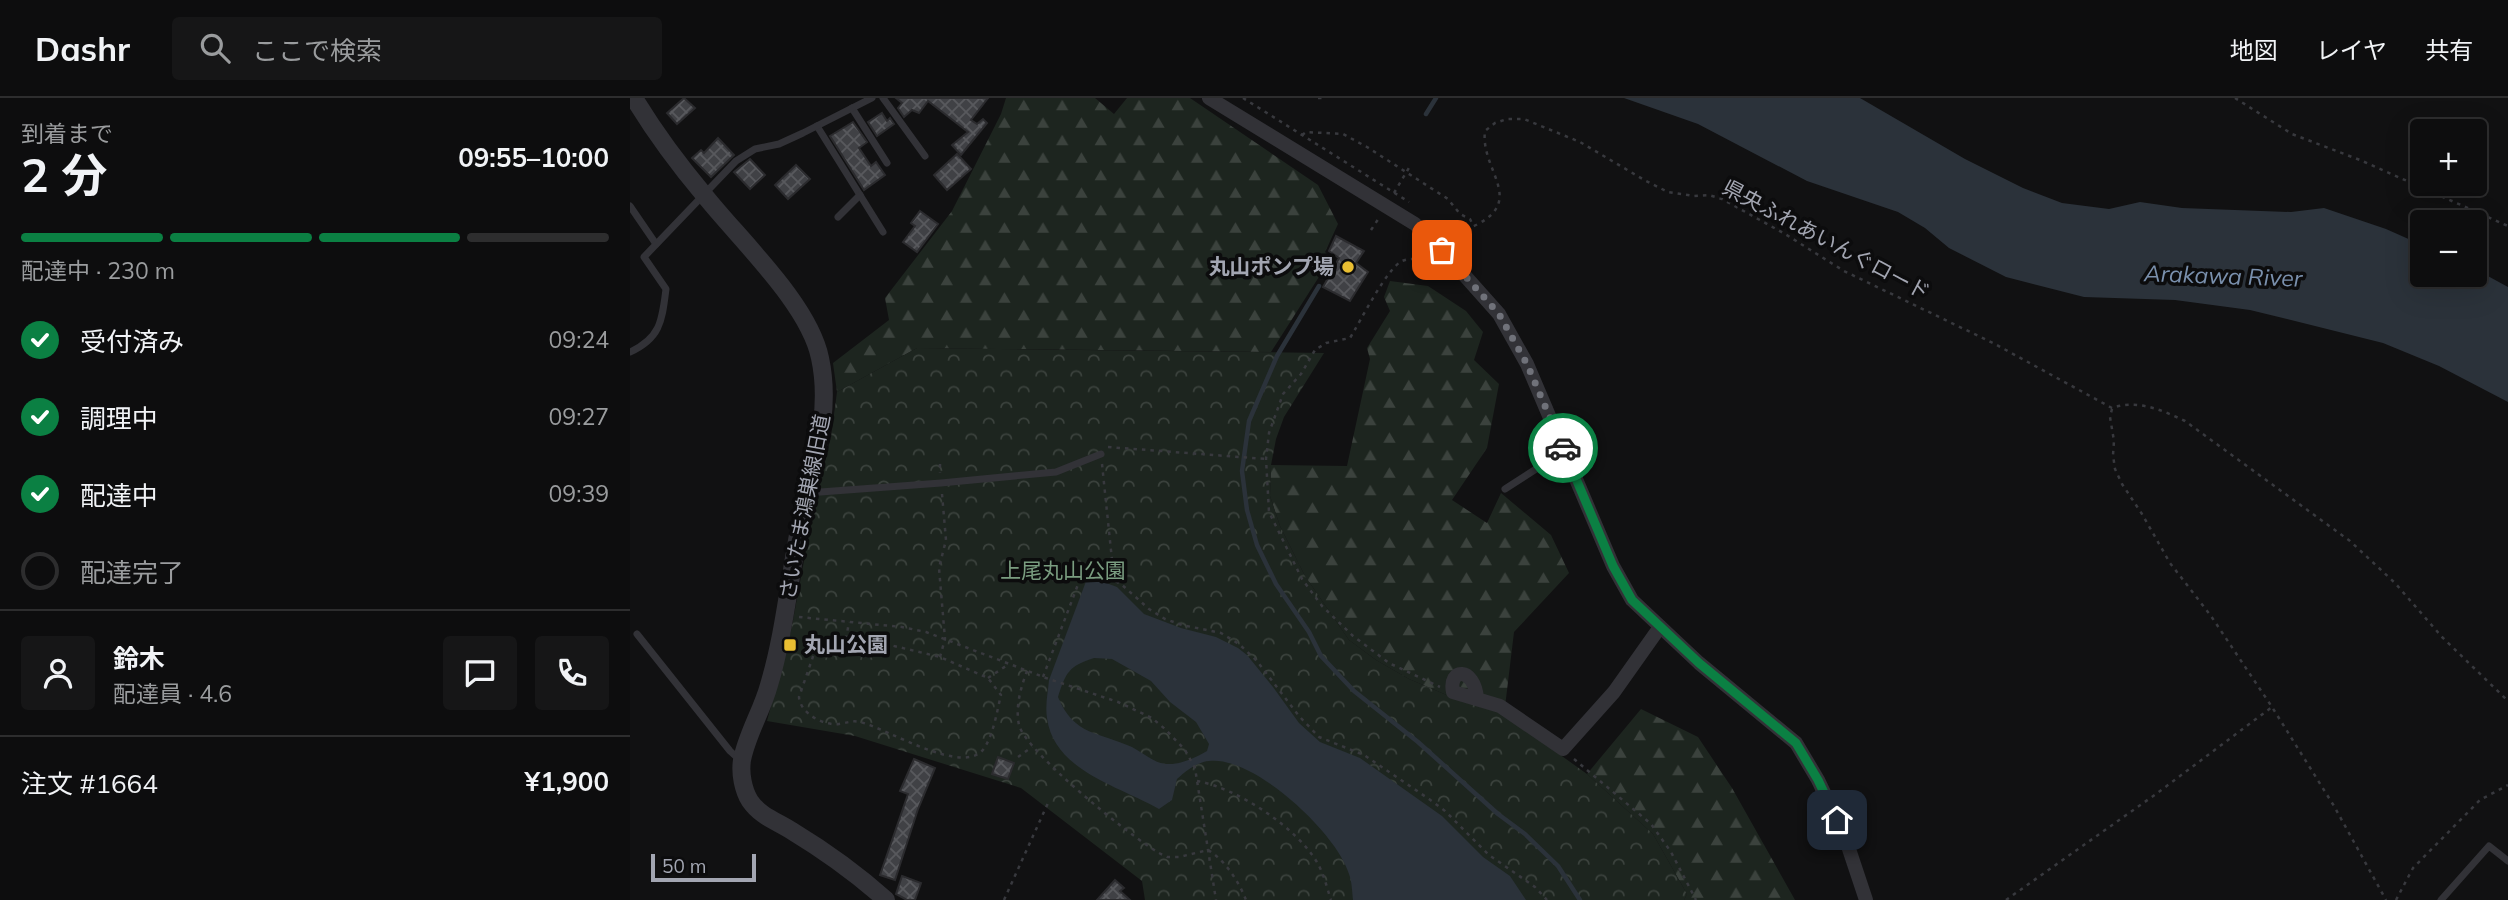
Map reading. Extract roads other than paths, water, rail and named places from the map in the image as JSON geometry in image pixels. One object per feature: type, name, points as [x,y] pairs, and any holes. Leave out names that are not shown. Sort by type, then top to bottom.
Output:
[{"type":"street","points":[[1209,98],[1415,224],[1437,244],[1499,314],[1527,364],[1613,566],[1632,600],[1699,663],[1796,743],[1840,825],[1866,900]]},
{"type":"street","name":"さいたま鴻巣線旧道","points":[[638,105],[659,139],[791,299],[810,328],[820,356],[826,393],[821,436],[807,493],[770,684],[742,761],[745,788],[749,799],[768,819],[791,830],[864,880],[886,900]]},
{"type":"street","points":[[1477,698],[1473,680],[1466,674],[1454,678],[1451,684],[1453,692],[1500,706],[1563,749],[1614,692],[1660,627]]},
{"type":"lane","points":[[630,352],[652,339],[663,311],[666,289],[643,257],[736,161],[755,149],[779,144],[872,98]]},
{"type":"lane","points":[[883,98],[925,156]]},
{"type":"lane","points":[[852,108],[887,163]]},
{"type":"lane","points":[[817,126],[883,232]]},
{"type":"lane","points":[[838,217],[860,195]]},
{"type":"lane","points":[[630,206],[656,244]]},
{"type":"lane","points":[[1505,489],[1564,451]]},
{"type":"lane","points":[[807,493],[1056,471],[1101,454]]},
{"type":"lane","points":[[637,634],[730,751],[742,761]]},
{"type":"lane","points":[[2441,900],[2490,846],[2508,861]]},
{"type":"water","name":"Arakawa River","points":[[1624,98],[1860,98],[1965,159],[2023,188],[2062,203],[2109,209],[2140,202],[2182,208],[2291,212],[2324,208],[2386,229],[2410,240],[2410,287],[2487,287],[2487,276],[2508,287],[2508,402],[2439,366],[2383,343],[2311,325],[2250,310],[2175,300],[2084,297],[2006,277],[1949,248],[1925,228],[1898,212],[1807,181],[1698,124]]},
{"type":"water","points":[[1088,576],[1117,587],[1144,614],[1216,637],[1238,648],[1247,655],[1299,723],[1320,742],[1360,758],[1442,816],[1483,857],[1510,876],[1526,900],[1353,900],[1349,874],[1328,838],[1291,800],[1248,770],[1227,762],[1200,763],[1177,779],[1172,800],[1159,809],[1091,775],[1075,764],[1052,736],[1046,713],[1049,680]],"holes":[[[1094,658],[1112,659],[1151,681],[1170,702],[1196,722],[1209,744],[1207,751],[1182,762],[1162,763],[1132,747],[1089,731],[1072,719],[1058,697],[1066,676],[1074,667]]]},
{"type":"waterway","points":[[1426,114],[1436,98]]},
{"type":"waterway","points":[[1319,286],[1277,356],[1249,421],[1242,471],[1247,510],[1257,545],[1276,584],[1309,632],[1321,656],[1354,691],[1525,834],[1558,866],[1580,900]]},
{"type":"place","name":"丸山ポンプ場","points":[[1348,267]]},
{"type":"place","name":"丸山公園","points":[[790,645]]},
{"type":"park label","name":"上尾丸山公園","points":[[1063,571]]}]
